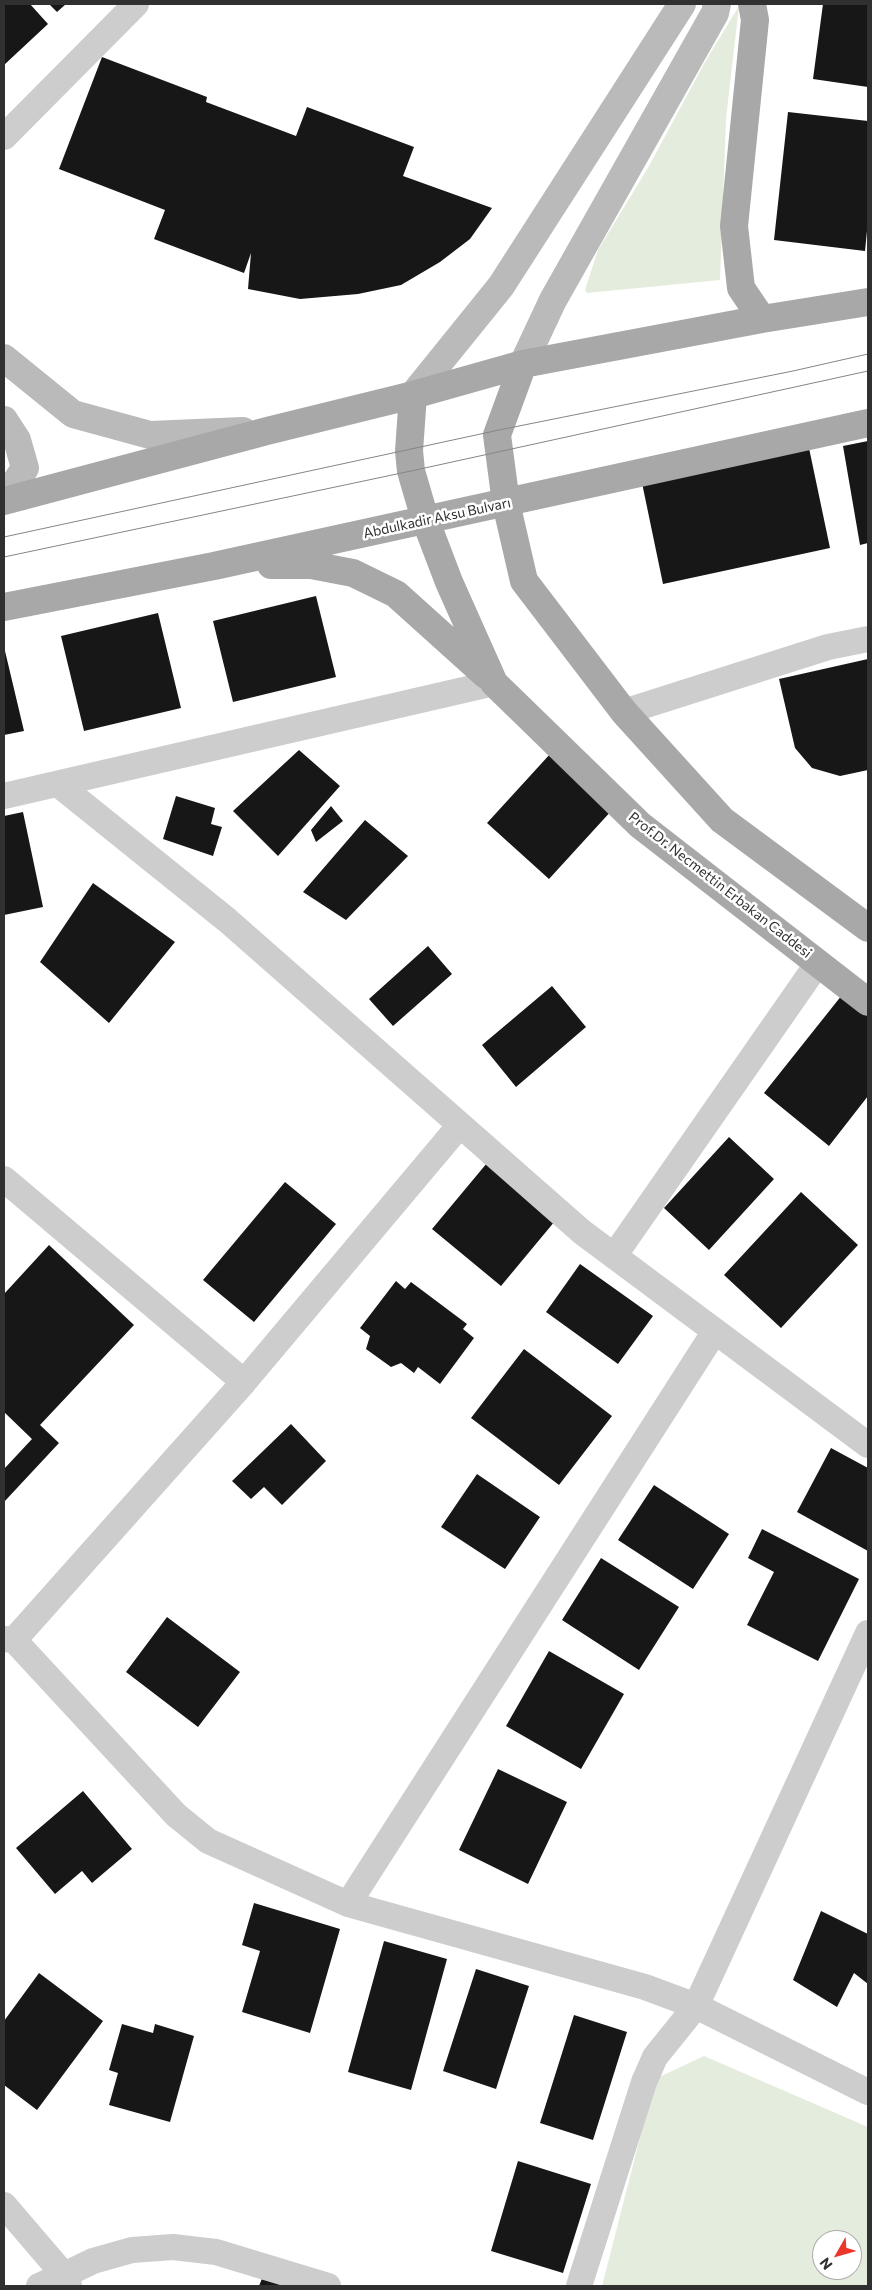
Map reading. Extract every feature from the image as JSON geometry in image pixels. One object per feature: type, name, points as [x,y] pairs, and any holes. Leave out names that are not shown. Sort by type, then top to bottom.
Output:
[{"type":"main road","points":[[752,4],[756,20],[734,226],[741,288],[762,319]]},
{"type":"main road","points":[[4,500],[267,430],[413,395],[523,364],[762,319],[868,302]]},
{"type":"main road","points":[[523,364],[497,436],[506,503],[524,582],[624,712],[722,820],[868,928]]},
{"type":"main road","name":"Prof.Dr. Necmettin Erbakan Caddesi","points":[[413,395],[409,458],[411,471],[425,519],[449,582],[494,683],[640,825],[868,1002]]},
{"type":"main road","name":"Abdulkadir Aksu Bulvarı","points":[[4,607],[214,566],[868,423]]},
{"type":"main road","points":[[214,566],[311,565],[352,573],[396,594],[494,683]]},
{"type":"street","points":[[4,137],[136,4]]},
{"type":"street","points":[[413,395],[501,286],[682,4]]},
{"type":"street","points":[[523,364],[553,300],[715,13],[717,4]]},
{"type":"street","points":[[4,358],[73,414],[150,435],[267,430]]},
{"type":"street","points":[[4,420],[17,440],[26,468],[4,500]]},
{"type":"street","points":[[624,712],[828,647],[868,640]]},
{"type":"street","points":[[4,796],[494,683]]},
{"type":"street","points":[[58,784],[227,920],[582,1232],[868,1445]]},
{"type":"street","points":[[614,1256],[818,963]]},
{"type":"street","points":[[460,1125],[244,1382],[9,1640],[176,1816],[208,1841],[348,1904],[645,1987],[696,2006],[868,2092]]},
{"type":"street","points":[[4,1179],[244,1382]]},
{"type":"street","points":[[348,1904],[715,1331]]},
{"type":"street","points":[[579,2286],[644,2082],[655,2057],[696,2006],[868,1633]]},
{"type":"street","points":[[4,2205],[67,2280]]},
{"type":"street","points":[[39,2286],[67,2280],[93,2261],[132,2250],[173,2247],[216,2252],[328,2286]]},
{"type":"green space","points":[[739,6],[726,119],[720,280],[587,293],[585,290],[598,250],[649,166],[705,62]]},
{"type":"green space","points":[[704,2056],[868,2127],[868,2286],[602,2286],[655,2079]]},
{"type":"building","points":[[4,4],[30,4],[48,24],[4,65]]},
{"type":"building","points":[[49,4],[66,4],[57,12]]},
{"type":"building","points":[[823,4],[868,4],[868,87],[813,79]]},
{"type":"building","points":[[102,57],[207,97],[206,102],[296,136],[307,107],[414,147],[403,176],[492,208],[470,239],[440,262],[401,285],[358,294],[300,299],[248,289],[251,253],[244,273],[154,239],[165,210],[59,169]]},
{"type":"building","points":[[788,112],[868,121],[868,221],[865,251],[774,240]]},
{"type":"building","points":[[868,441],[868,543],[860,545],[843,446]]},
{"type":"building","points":[[809,448],[830,548],[663,584],[642,483]]},
{"type":"building","points":[[316,596],[336,677],[233,702],[213,621]]},
{"type":"building","points":[[158,613],[181,708],[84,731],[61,636]]},
{"type":"building","points":[[4,651],[24,731],[4,735]]},
{"type":"building","points":[[868,659],[868,770],[840,776],[812,768],[795,748],[779,679]]},
{"type":"building","points":[[299,750],[340,786],[278,856],[233,811]]},
{"type":"building","points":[[551,753],[613,809],[549,879],[487,823]]},
{"type":"building","points":[[176,796],[215,808],[211,824],[222,827],[213,856],[163,839]]},
{"type":"building","points":[[331,806],[343,821],[316,842],[311,830]]},
{"type":"building","points":[[23,812],[43,907],[4,915],[4,816]]},
{"type":"building","points":[[365,820],[408,856],[346,920],[303,892]]},
{"type":"building","points":[[93,883],[175,942],[109,1023],[40,962]]},
{"type":"building","points":[[428,946],[452,974],[393,1026],[369,999]]},
{"type":"building","points":[[552,986],[586,1027],[516,1087],[482,1045]]},
{"type":"building","points":[[842,995],[868,1016],[868,1096],[829,1146],[764,1093]]},
{"type":"building","points":[[729,1137],[774,1179],[709,1250],[664,1208]]},
{"type":"building","points":[[487,1163],[555,1221],[501,1286],[432,1229]]},
{"type":"building","points":[[285,1182],[336,1224],[254,1322],[203,1280]]},
{"type":"building","points":[[801,1192],[858,1245],[781,1328],[724,1275]]},
{"type":"building","points":[[49,1245],[134,1325],[40,1425],[59,1443],[4,1502],[4,1469],[32,1439],[4,1412],[4,1294]]},
{"type":"building","points":[[580,1264],[653,1316],[618,1364],[546,1312]]},
{"type":"building","points":[[396,1281],[405,1289],[411,1282],[467,1324],[463,1329],[474,1338],[440,1384],[418,1367],[414,1373],[401,1363],[391,1367],[366,1349],[370,1336],[360,1328]]},
{"type":"building","points":[[524,1349],[612,1416],[559,1485],[471,1418]]},
{"type":"building","points":[[291,1424],[326,1461],[282,1505],[264,1487],[251,1499],[232,1481]]},
{"type":"building","points":[[831,1448],[868,1468],[868,1551],[797,1512]]},
{"type":"building","points":[[477,1474],[540,1517],[505,1569],[441,1527]]},
{"type":"building","points":[[654,1485],[729,1534],[693,1589],[618,1540]]},
{"type":"building","points":[[762,1529],[859,1579],[818,1661],[747,1625],[774,1572],[748,1558]]},
{"type":"building","points":[[601,1558],[679,1607],[639,1670],[562,1620]]},
{"type":"building","points":[[167,1617],[240,1672],[198,1727],[126,1672]]},
{"type":"building","points":[[549,1651],[624,1694],[581,1769],[506,1726]]},
{"type":"building","points":[[498,1769],[567,1802],[528,1884],[459,1850]]},
{"type":"building","points":[[83,1791],[132,1849],[92,1883],[82,1871],[55,1894],[16,1848]]},
{"type":"building","points":[[254,1903],[340,1929],[310,2033],[242,2012],[260,1951],[242,1945]]},
{"type":"building","points":[[821,1911],[868,1934],[868,1984],[854,1973],[837,2007],[793,1980]]},
{"type":"building","points":[[384,1941],[447,1959],[411,2090],[348,2072]]},
{"type":"building","points":[[476,1969],[529,1986],[496,2089],[443,2071]]},
{"type":"building","points":[[39,1973],[103,2021],[37,2110],[4,2085],[4,2021]]},
{"type":"building","points":[[574,2015],[627,2032],[593,2140],[540,2123]]},
{"type":"building","points":[[122,2024],[153,2033],[155,2024],[194,2036],[170,2122],[109,2105],[118,2073],[109,2070]]},
{"type":"building","points":[[518,2161],[591,2184],[563,2273],[491,2251]]},
{"type":"building","points":[[263,2276],[291,2286],[259,2286]]},
{"type":"tram line","points":[[4,537],[499,430],[793,371],[868,354]]},
{"type":"tram line","points":[[4,557],[411,471],[868,371]]}]
